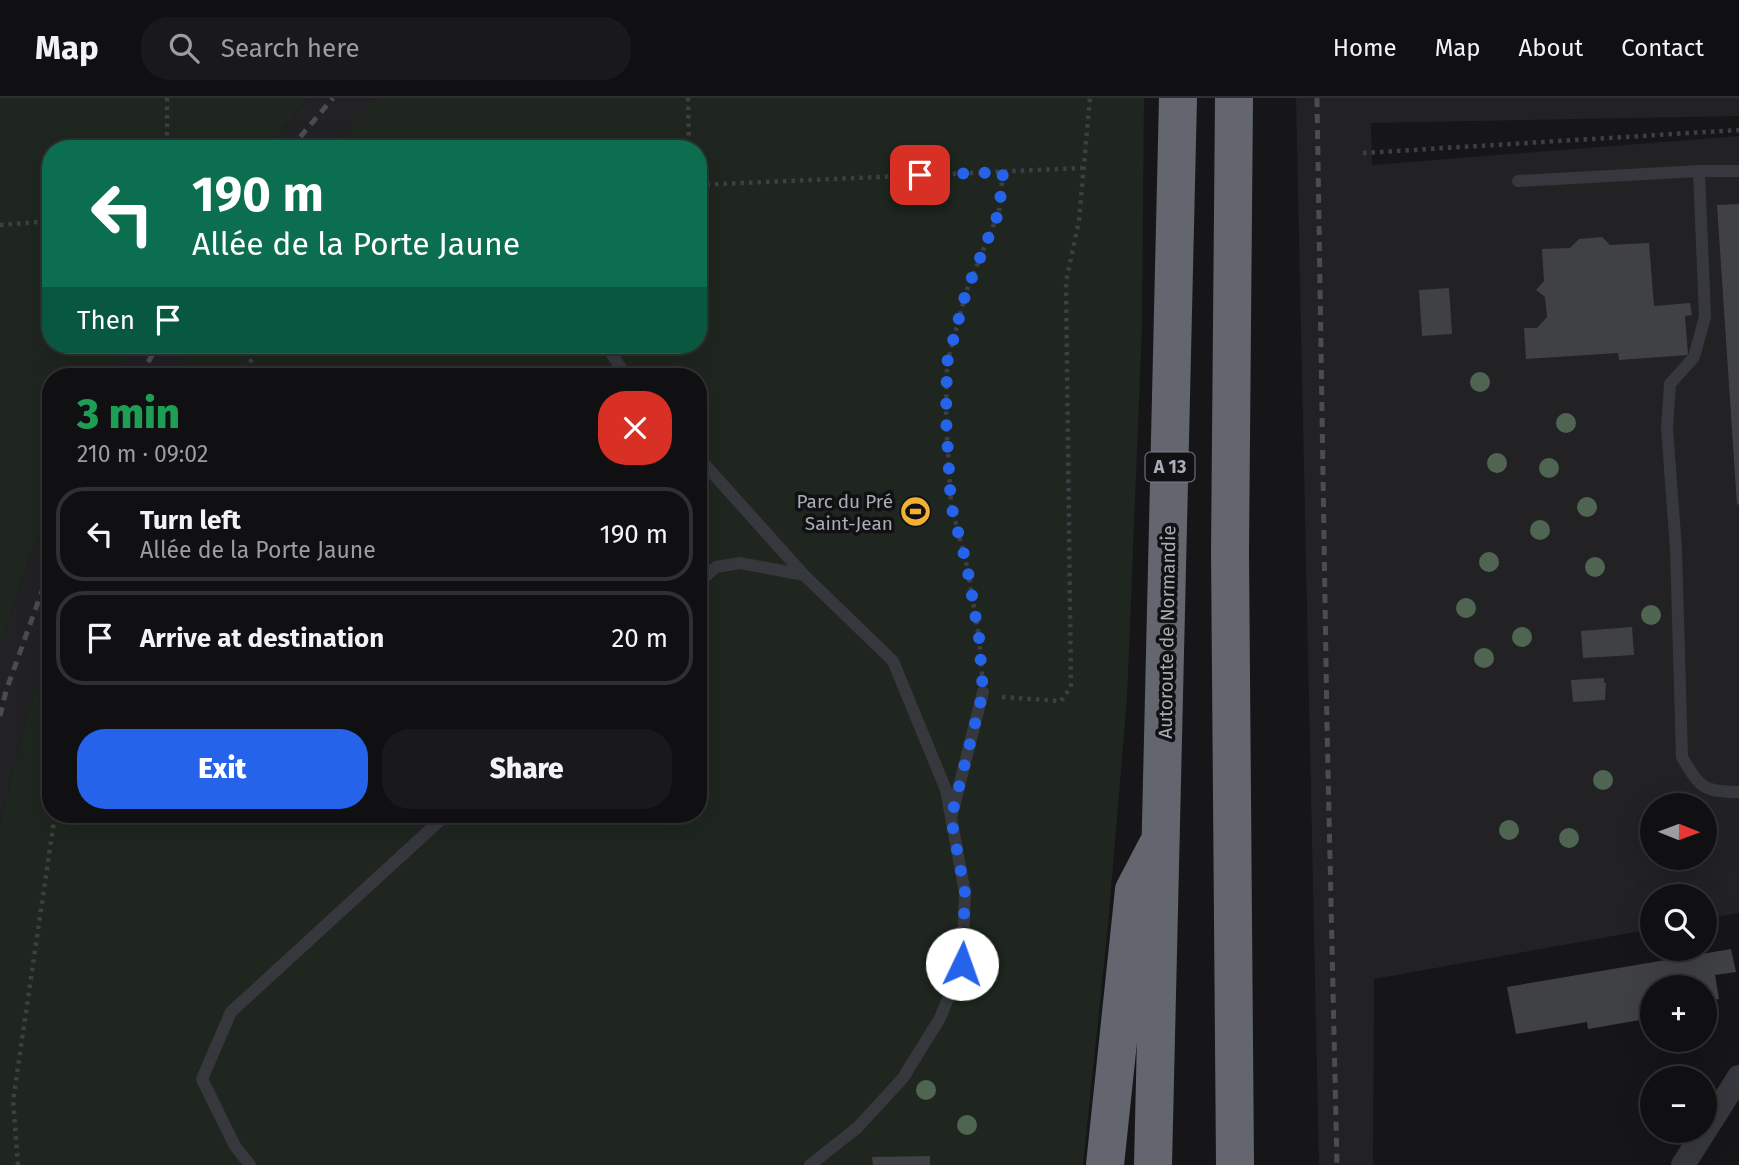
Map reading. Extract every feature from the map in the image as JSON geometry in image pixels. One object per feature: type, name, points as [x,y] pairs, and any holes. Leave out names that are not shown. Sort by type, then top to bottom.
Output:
[{"type":"highway","name":"Autoroute de Normandie","points":[[1153,1165],[1178,98]]},
{"type":"highway","points":[[1234,98],[1230,566],[1235,1165]]},
{"type":"highway","points":[[1105,1165],[1134,890],[1162,835]]},
{"type":"street","points":[[1683,1165],[1739,1077]]},
{"type":"lane","points":[[1699,171],[1704,317],[1694,357],[1670,384],[1667,428],[1676,549],[1682,757],[1706,789],[1739,792]]},
{"type":"lane","points":[[1518,181],[1739,171]]},
{"type":"lane","points":[[707,467],[804,575],[893,661],[946,790],[965,893],[962,964],[940,1018],[903,1078],[857,1128],[810,1165]]},
{"type":"lane","points":[[707,575],[716,567],[740,563],[804,575]]},
{"type":"lane","points":[[951,818],[983,692]]},
{"type":"lane","points":[[250,1165],[235,1146],[202,1079],[231,1012],[437,823]]},
{"type":"path","points":[[167,98],[167,140]]},
{"type":"path","points":[[688,98],[689,140]]},
{"type":"path","points":[[1003,172],[999,212],[966,292],[947,363],[946,418],[951,505],[967,566],[979,637],[983,692],[1002,697],[1061,701],[1072,687],[1066,282],[1079,220],[1090,98]]},
{"type":"path","points":[[1363,153],[1739,130]]},
{"type":"path","points":[[707,185],[1082,168]]},
{"type":"path","points":[[0,225],[42,222]]},
{"type":"path","points":[[18,1165],[13,1101],[53,823]]},
{"type":"shaded area","points":[[0,98],[308,98],[274,140],[42,140],[42,354],[129,354],[121,368],[42,368],[42,527],[0,641]]},
{"type":"shaded area","points":[[308,98],[375,98],[337,140],[274,140]]},
{"type":"shaded area","name":"Parc du Pré Saint-Jean","points":[[375,98],[1144,98],[1142,326],[1127,699],[1107,936],[1083,1165],[0,1165],[0,822],[27,714],[42,673],[42,823],[707,823],[707,368],[180,368],[188,354],[707,354],[707,140],[337,140]]},
{"type":"shaded area","points":[[1296,98],[1739,98],[1739,116],[1371,123],[1372,165],[1739,136],[1739,913],[1717,917],[1717,884],[1640,884],[1640,931],[1374,979],[1373,1165],[1319,1165]]},
{"type":"shaded area","points":[[129,354],[188,354],[180,368],[121,368]]},
{"type":"shaded area","points":[[42,527],[42,673],[27,714],[0,822],[0,641]]},
{"type":"building","points":[[1739,204],[1739,504],[1737,505],[1717,205]]},
{"type":"building","points":[[1602,237],[1610,245],[1649,243],[1654,306],[1690,303],[1692,315],[1685,316],[1688,355],[1619,360],[1618,353],[1526,359],[1524,328],[1537,328],[1547,317],[1545,297],[1536,290],[1544,281],[1542,249],[1570,248],[1579,239]]},
{"type":"building","points":[[1449,288],[1452,334],[1422,336],[1419,290]]},
{"type":"building","points":[[1632,627],[1634,655],[1583,658],[1581,631]]},
{"type":"building","points":[[1604,678],[1605,700],[1573,702],[1571,680]]},
{"type":"building","points":[[1731,949],[1736,972],[1715,975],[1640,975],[1640,1020],[1588,1029],[1587,1022],[1516,1034],[1507,987],[1660,961],[1717,961],[1717,951]]},
{"type":"building","points":[[930,1156],[930,1165],[873,1165],[872,1157]]},
{"type":"railway","points":[[298,140],[333,98]]},
{"type":"railway","points":[[1317,98],[1337,1165]]},
{"type":"railway","points":[[145,368],[153,354]]},
{"type":"railway","points":[[0,716],[6,691],[42,591]]},
{"type":"place","name":"Parc du Pré Saint-Jean","points":[[916,512]]},
{"type":"route","points":[[920,175],[1003,172],[999,212],[966,292],[947,363],[946,418],[951,505],[967,566],[979,637],[983,692],[951,818],[965,893],[962,964]]}]
